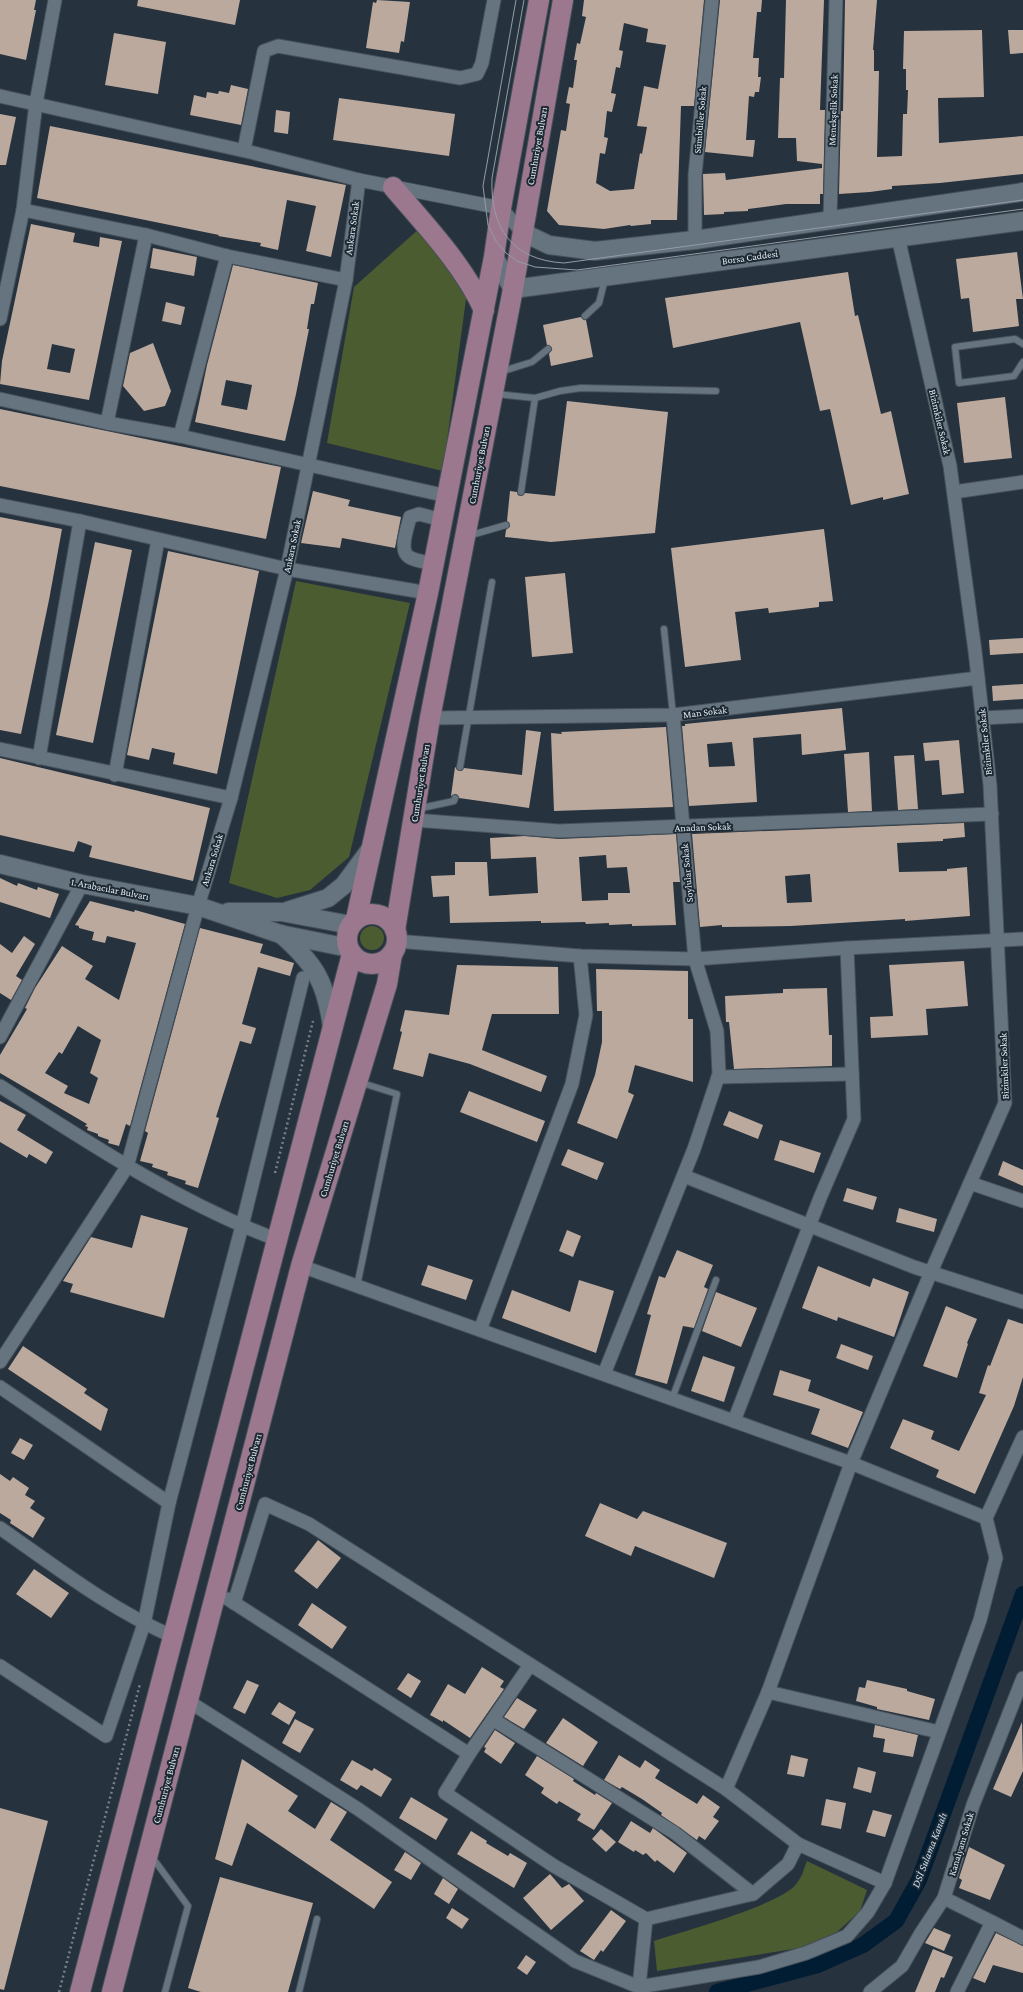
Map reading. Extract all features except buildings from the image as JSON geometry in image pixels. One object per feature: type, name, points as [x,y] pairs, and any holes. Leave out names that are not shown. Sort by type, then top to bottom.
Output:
[{"type":"main road","points":[[80,1992],[278,1240],[350,951],[347,938],[353,922],[372,846],[434,564],[494,257],[501,208],[539,0]]},
{"type":"main road","name":"Cumhuriyet Bulvarı","points":[[112,1992],[302,1266],[387,984],[430,718],[513,289],[563,0]]},
{"type":"main road","points":[[392,187],[447,251],[484,310]]},
{"type":"main road","points":[[522,232],[549,245],[595,252],[695,240],[830,219],[1023,192]]},
{"type":"main road","name":"Borsa Caddesi","points":[[513,289],[1023,221]]},
{"type":"main road","points":[[494,257],[513,289]]},
{"type":"main road","points":[[281,912],[308,906],[328,898],[344,885],[372,846]]},
{"type":"main road","name":"1. Arabacılar Bulvarı","points":[[0,864],[82,884],[198,906],[221,912],[244,922],[280,934],[350,951]]},
{"type":"main road","name":"1. Arabacılar Bulvarı","points":[[221,912],[281,912],[353,922]]},
{"type":"main road","points":[[350,951],[364,963],[380,963],[394,942],[391,922],[384,917],[376,914],[368,914],[353,922]]},
{"type":"main road","points":[[280,934],[304,955],[315,970],[324,987],[329,1005],[332,1027]]},
{"type":"main road","points":[[174,1637],[202,1649]]},
{"type":"street","points":[[0,319],[22,210],[36,103],[55,0]]},
{"type":"street","points":[[244,150],[264,50],[278,46],[460,78],[477,74],[482,62],[494,0]]},
{"type":"street","name":"Sümbüller Sokak","points":[[695,240],[695,175],[712,0]]},
{"type":"street","name":"Menekşelik Sokak","points":[[830,219],[836,0]]},
{"type":"street","points":[[0,96],[244,150],[359,180],[501,208],[522,232]]},
{"type":"street","name":"Ankara Sokak","points":[[0,1362],[127,1167],[198,906],[231,798],[287,569],[346,280],[359,180]]},
{"type":"street","points":[[22,210],[146,235],[227,256],[346,280]]},
{"type":"street","points":[[107,423],[146,235]]},
{"type":"street","name":"Bizimkiler Sokak","points":[[726,1789],[768,1692],[851,1463],[931,1272],[1006,1103],[992,814],[983,718],[950,466],[898,237]]},
{"type":"street","points":[[180,436],[227,256]]},
{"type":"street","points":[[0,399],[107,423],[180,436],[447,496]]},
{"type":"street","points":[[954,492],[1023,482]]},
{"type":"street","points":[[0,505],[80,521],[287,569],[428,593]]},
{"type":"street","points":[[434,564],[409,557],[403,548],[410,517],[419,514],[442,520]]},
{"type":"street","points":[[39,758],[80,521]]},
{"type":"street","points":[[115,774],[158,540]]},
{"type":"street","name":"Man Sokak","points":[[430,718],[673,715],[978,678]]},
{"type":"street","name":"Soylular Sokak","points":[[604,1374],[684,1176],[718,1077],[717,1031],[695,959],[673,715]]},
{"type":"street","points":[[983,718],[1023,716]]},
{"type":"street","points":[[0,750],[231,798]]},
{"type":"street","name":"Anadan Sokak","points":[[415,815],[559,832],[992,814]]},
{"type":"street","points":[[0,1037],[82,884]]},
{"type":"street","points":[[394,942],[580,956],[695,959],[847,948],[999,939],[1023,939]]},
{"type":"street","points":[[734,1421],[809,1226],[854,1119],[847,948]]},
{"type":"street","points":[[480,1330],[572,1084],[586,1015],[580,956]]},
{"type":"street","points":[[0,1666],[106,1736],[144,1624],[169,1503],[242,1226],[303,978]]},
{"type":"street","points":[[718,1077],[852,1074]]},
{"type":"street","points":[[0,1086],[127,1167],[242,1226],[278,1240]]},
{"type":"street","points":[[684,1176],[809,1226],[931,1272],[1023,1302]]},
{"type":"street","points":[[970,1183],[1023,1201]]},
{"type":"street","points":[[302,1266],[851,1463],[986,1518]]},
{"type":"street","points":[[0,1387],[169,1503]]},
{"type":"street","points":[[188,1701],[358,1809],[575,1961],[639,1988],[759,1967],[806,1954],[847,1936],[868,1912],[885,1883],[980,1620],[996,1558],[986,1518],[1023,1437]]},
{"type":"street","points":[[234,1603],[265,1504],[309,1524],[726,1789],[798,1844],[885,1883]]},
{"type":"street","points":[[0,1528],[93,1593],[144,1624],[174,1637]]},
{"type":"street","points":[[216,1592],[469,1754]]},
{"type":"street","points":[[530,1664],[494,1720],[469,1754],[446,1793],[554,1866],[646,1919],[753,1894],[788,1864],[798,1844]]},
{"type":"street","name":"Kanalyanı Sokak","points":[[870,1992],[902,1966],[944,1898],[973,1805],[1022,1683]]},
{"type":"street","points":[[768,1692],[939,1732]]},
{"type":"street","points":[[494,1720],[675,1833],[753,1894]]},
{"type":"street","points":[[944,1898],[1023,1938]]},
{"type":"street","points":[[639,1988],[646,1919]]},
{"type":"street","points":[[957,1992],[992,1922]]},
{"type":"lane","points":[[585,316],[599,303],[606,277]]},
{"type":"lane","points":[[1023,344],[1015,340],[955,347],[959,383],[1014,376],[1023,362]]},
{"type":"lane","points":[[497,373],[532,362],[548,349]]},
{"type":"lane","points":[[493,394],[535,398],[560,391],[581,388],[716,391]]},
{"type":"lane","points":[[521,492],[535,398]]},
{"type":"lane","points":[[465,537],[506,526]]},
{"type":"lane","points":[[460,767],[492,582]]},
{"type":"lane","points":[[664,629],[673,715]]},
{"type":"lane","points":[[415,815],[454,801],[455,798]]},
{"type":"lane","points":[[357,1286],[397,1094],[358,1082]]},
{"type":"lane","points":[[672,1399],[716,1280]]},
{"type":"lane","points":[[149,1852],[188,1906],[164,1992]]},
{"type":"lane","points":[[299,1992],[317,1919]]},
{"type":"path","points":[[274,1176],[315,1014]]},
{"type":"path","points":[[60,1992],[142,1678]]},
{"type":"green space","points":[[420,228],[468,284],[443,471],[327,443],[354,287]]},
{"type":"green space","points":[[296,581],[410,603],[349,857],[310,890],[277,898],[229,883]]},
{"type":"green space","points":[[372,926],[377,927],[383,933],[383,943],[377,949],[372,950],[367,949],[361,943],[360,938],[361,933],[367,927]]},
{"type":"green space","points":[[807,1861],[867,1890],[860,1911],[837,1932],[799,1948],[657,1971],[654,1941],[708,1924],[773,1900],[788,1891],[797,1883],[802,1875]]},
{"type":"waterway","name":"DSİ Sulama Kanalı","points":[[717,1992],[818,1965],[863,1945],[896,1921],[919,1880],[1023,1594]]},
{"type":"tram line","points":[[516,0],[483,186],[488,225],[496,241],[506,253],[517,261],[535,267],[577,270],[1023,209]]},
{"type":"tram line","points":[[524,0],[492,178],[492,196],[495,212],[500,226],[508,238],[518,248],[531,255],[546,261],[564,263],[1023,200]]}]
